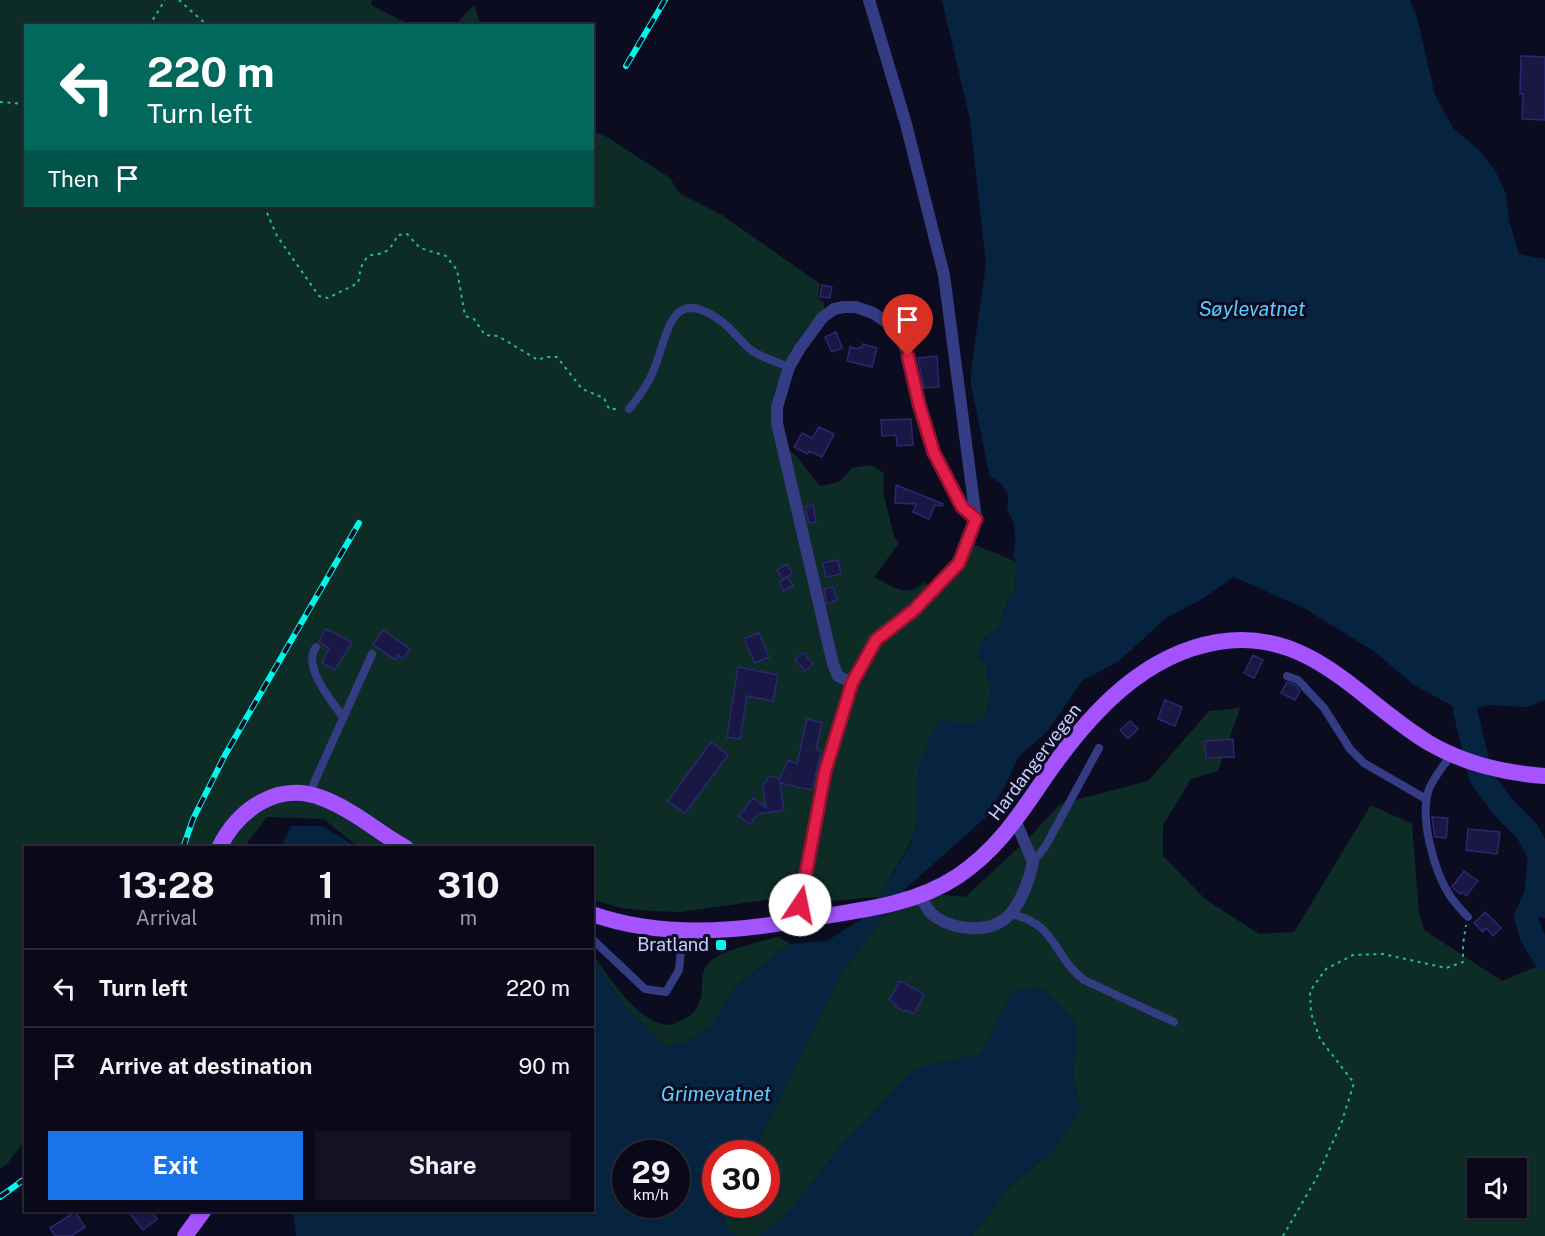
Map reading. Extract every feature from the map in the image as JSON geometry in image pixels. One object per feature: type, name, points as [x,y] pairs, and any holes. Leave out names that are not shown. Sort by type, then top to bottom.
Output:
[{"type":"main road","name":"Hardangervegen","points":[[799,920],[903,901],[920,896],[958,876],[976,862],[1016,822],[1068,745],[1086,723],[1117,693],[1161,661],[1190,648],[1219,642],[1250,639],[1282,645],[1334,671],[1404,726],[1452,754],[1486,767],[1517,774],[1545,776]]},
{"type":"main road","points":[[220,846],[232,825],[254,805],[282,794],[309,794],[336,804],[403,846]]},
{"type":"main road","points":[[594,915],[664,930],[772,925],[799,920]]},
{"type":"main road","points":[[185,1236],[203,1212]]},
{"type":"street","points":[[799,920],[825,772],[852,683],[876,640],[914,610],[959,563],[976,519],[944,275],[906,124],[868,0]]},
{"type":"street","points":[[852,683],[838,676],[833,664],[777,423],[777,407],[789,367],[822,318],[834,309],[856,307],[888,322],[897,329],[905,348],[934,453],[962,507],[976,519]]},
{"type":"street","points":[[920,896],[927,909],[936,918],[964,928],[992,925],[1011,914],[1034,862],[1016,822]]},
{"type":"lane","points":[[629,409],[645,390],[664,338],[677,312],[684,308],[693,306],[720,321],[753,351],[789,367]]},
{"type":"lane","points":[[316,647],[311,656],[312,666],[322,687],[343,717]]},
{"type":"lane","points":[[309,794],[372,654]]},
{"type":"lane","points":[[1287,676],[1298,680],[1324,708],[1350,749],[1364,763],[1426,799]]},
{"type":"lane","points":[[1034,862],[1045,847],[1099,748]]},
{"type":"lane","points":[[1452,754],[1433,780],[1426,799],[1427,830],[1431,850],[1446,889],[1468,917]]},
{"type":"lane","points":[[1011,914],[1024,917],[1040,926],[1051,937],[1075,973],[1084,980],[1174,1022]]},
{"type":"lane","points":[[594,941],[645,989],[666,992],[679,970],[683,930]]},
{"type":"path","points":[[150,24],[165,0]]},
{"type":"path","points":[[179,0],[206,24]]},
{"type":"path","points":[[0,102],[24,104]]},
{"type":"path","points":[[264,207],[277,236],[319,296],[328,298],[358,283],[359,272],[367,258],[381,254],[391,248],[398,235],[407,234],[420,248],[446,256],[457,270],[465,316],[474,319],[485,335],[498,336],[538,360],[545,357],[557,357],[582,389],[604,398],[609,409],[629,409]]},
{"type":"path","points":[[1284,1236],[1316,1179],[1341,1124],[1354,1083],[1320,1039],[1311,1013],[1310,991],[1326,969],[1353,955],[1383,954],[1446,968],[1463,962],[1464,933],[1468,917]]},
{"type":"green space","points":[[0,0],[372,0],[371,5],[408,24],[24,24],[24,207],[594,207],[594,132],[607,137],[670,178],[679,193],[722,215],[820,284],[818,298],[824,302],[824,311],[807,327],[792,348],[775,391],[771,424],[776,439],[796,456],[820,486],[839,482],[852,468],[870,465],[884,473],[883,492],[894,536],[899,543],[874,577],[905,591],[925,582],[931,588],[953,561],[963,540],[1017,562],[1014,590],[1007,601],[999,628],[985,638],[979,658],[987,666],[986,675],[990,686],[983,721],[967,725],[941,719],[918,805],[917,825],[909,845],[879,897],[817,902],[788,897],[680,912],[622,908],[594,900],[594,846],[357,846],[324,819],[267,817],[245,846],[24,846],[24,1142],[0,1169]]},
{"type":"green space","points":[[474,5],[481,24],[456,24]]},
{"type":"green space","points":[[1240,708],[1218,771],[1191,779],[1163,825],[1163,856],[1205,899],[1259,934],[1294,932],[1371,805],[1412,824],[1419,913],[1424,930],[1502,981],[1545,963],[1545,1236],[972,1236],[1010,1186],[1053,1151],[1081,1109],[1072,1074],[1076,1051],[1041,988],[1013,990],[981,1054],[915,1069],[844,1142],[792,1209],[759,1236],[737,1236],[723,1225],[726,1218],[780,1218],[780,1140],[759,1140],[841,974],[903,891],[965,897],[1026,841],[1060,804],[1148,781],[1209,711]]},
{"type":"green space","points":[[779,937],[790,944],[735,987],[712,1026],[687,1042],[665,1047],[627,1009],[594,961],[594,957],[615,986],[636,1008],[658,1023],[669,1025],[686,1018],[695,1011],[701,998],[703,975],[707,965],[720,955],[740,947]]},
{"type":"water","name":"Søylevatnet","points":[[942,0],[1410,0],[1417,18],[1435,95],[1453,128],[1479,150],[1495,170],[1506,194],[1509,221],[1519,254],[1545,259],[1545,700],[1528,707],[1491,705],[1462,711],[1414,685],[1375,652],[1304,608],[1234,577],[1202,599],[1166,618],[1119,661],[1082,681],[1047,732],[1018,757],[1005,786],[985,818],[903,891],[841,974],[759,1140],[702,1140],[702,1218],[726,1218],[723,1225],[737,1236],[296,1236],[293,1212],[594,1212],[594,961],[627,1009],[665,1047],[687,1042],[712,1026],[735,987],[790,944],[827,941],[860,920],[879,897],[910,845],[917,825],[917,777],[920,760],[936,725],[941,719],[967,725],[983,720],[990,686],[986,676],[987,666],[977,655],[981,642],[999,628],[1007,601],[1014,590],[1017,563],[1013,556],[1015,533],[1013,522],[1007,509],[1006,490],[990,477],[971,385],[986,264],[970,120]]},
{"type":"water","points":[[291,826],[322,826],[355,846],[281,846]]},
{"type":"water","points":[[1042,988],[1076,1022],[1077,1051],[1072,1074],[1081,1109],[1053,1151],[1010,1186],[972,1236],[759,1236],[792,1209],[844,1142],[916,1068],[981,1054],[1013,990]]},
{"type":"building","points":[[1521,56],[1545,57],[1545,120],[1522,119]]},
{"type":"building","points":[[822,285],[832,287],[830,298],[820,297]]},
{"type":"building","points":[[836,332],[842,348],[832,352],[825,337]]},
{"type":"building","points":[[863,344],[877,348],[872,367],[847,361],[850,347],[858,349],[862,348]]},
{"type":"building","points":[[937,356],[939,387],[924,388],[918,358]]},
{"type":"building","points":[[911,419],[913,445],[897,446],[896,435],[882,436],[881,420]]},
{"type":"building","points":[[819,427],[834,434],[822,457],[809,451],[807,454],[794,447],[802,433],[812,438]]},
{"type":"building","points":[[896,485],[943,504],[942,506],[935,505],[929,519],[913,512],[916,504],[895,503]]},
{"type":"building","points":[[813,505],[816,522],[809,523],[805,507]]},
{"type":"building","points":[[838,560],[841,574],[826,577],[823,563]]},
{"type":"building","points":[[787,564],[792,574],[783,579],[777,570]]},
{"type":"building","points":[[788,577],[793,586],[784,591],[779,582]]},
{"type":"building","points":[[833,587],[837,600],[827,604],[824,589]]},
{"type":"building","points":[[326,629],[352,642],[335,670],[322,663],[329,648],[319,642]]},
{"type":"building","points":[[383,630],[410,649],[403,659],[398,655],[396,660],[373,645]]},
{"type":"building","points":[[759,633],[769,657],[755,663],[744,639]]},
{"type":"building","points":[[803,653],[813,664],[805,671],[795,659]]},
{"type":"building","points":[[1253,655],[1263,660],[1254,678],[1244,673]]},
{"type":"building","points":[[738,667],[778,675],[773,701],[747,696],[740,739],[727,737]]},
{"type":"building","points":[[1287,682],[1295,685],[1300,691],[1295,700],[1281,693]]},
{"type":"building","points":[[1165,700],[1182,707],[1175,726],[1158,719]]},
{"type":"building","points":[[807,719],[822,723],[816,750],[821,751],[813,787],[811,790],[780,783],[784,810],[758,814],[750,824],[739,816],[753,798],[766,808],[763,785],[770,776],[779,778],[779,781],[788,760],[797,764]]},
{"type":"building","points":[[1130,721],[1138,729],[1128,739],[1120,730]]},
{"type":"building","points":[[1233,739],[1234,757],[1206,758],[1205,741]]},
{"type":"building","points":[[711,742],[728,755],[685,813],[668,801]]},
{"type":"building","points":[[1432,817],[1448,818],[1446,838],[1435,837]]},
{"type":"building","points":[[1468,829],[1500,832],[1497,854],[1466,850]]},
{"type":"building","points":[[1464,871],[1478,881],[1466,896],[1452,887]]},
{"type":"building","points":[[1485,912],[1501,928],[1493,936],[1486,928],[1483,932],[1474,923]]},
{"type":"building","points":[[900,981],[924,994],[914,1014],[906,1010],[905,1012],[889,1000]]},
{"type":"building","points":[[75,1212],[85,1227],[71,1236],[55,1236],[50,1228]]},
{"type":"building","points":[[129,1212],[152,1212],[157,1219],[143,1230]]},
{"type":"waterway","points":[[1465,710],[1481,777],[1503,807],[1527,831],[1540,855],[1536,896],[1545,906]]},
{"type":"waterway","points":[[1536,896],[1526,917],[1532,936],[1545,958]]},
{"type":"railway","points":[[626,66],[665,0]]},
{"type":"railway","points":[[184,846],[193,819],[225,755],[359,523]]},
{"type":"railway","points":[[0,1197],[24,1179]]},
{"type":"place","name":"Bratland","points":[[721,945]]},
{"type":"route","points":[[800,905],[825,772],[852,683],[876,640],[914,610],[959,563],[976,519],[962,507],[934,453],[919,404],[908,356]]},
{"type":"water label","name":"Grimevatnet","points":[[716,1094]]}]
